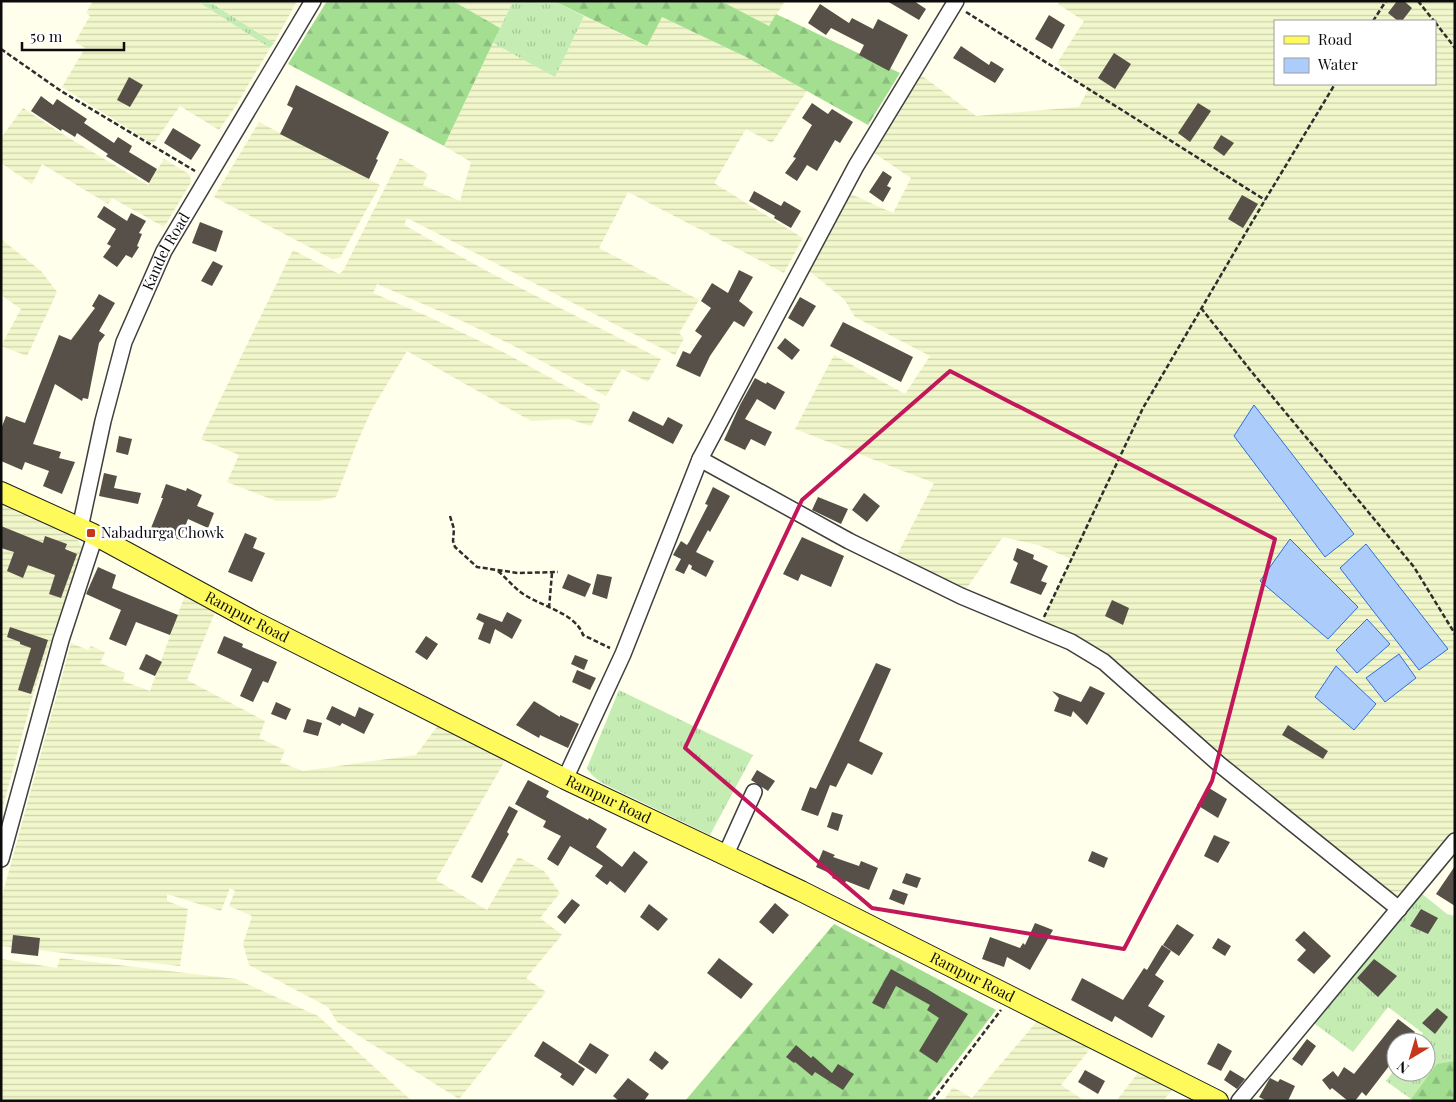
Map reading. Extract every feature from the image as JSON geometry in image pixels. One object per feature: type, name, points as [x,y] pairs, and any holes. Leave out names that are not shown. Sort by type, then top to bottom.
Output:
[{"type":"main road","name":"Rampur Road","points":[[1,492],[88,532],[253,621],[565,778],[683,836],[726,854],[1218,1101]]},
{"type":"street","name":"Kandel Road","points":[[1,859],[88,532],[103,421],[124,342],[164,251],[313,1]]},
{"type":"street","points":[[565,778],[623,654],[700,460],[856,166],[955,3]]},
{"type":"street","points":[[700,460],[849,541],[961,596],[1071,642],[1104,662],[1218,764],[1398,909]]},
{"type":"street","points":[[726,854],[754,792]]},
{"type":"street","points":[[1239,1101],[1455,841]]},
{"type":"path","points":[[1374,20],[1386,1]]},
{"type":"path","points":[[1418,1],[1432,20]]},
{"type":"path","points":[[955,3],[1265,200]]},
{"type":"path","points":[[1436,24],[1455,48]]},
{"type":"path","points":[[1,49],[61,91],[206,178]]},
{"type":"path","points":[[1039,628],[1143,408],[1334,85]]},
{"type":"path","points":[[1201,308],[1257,379],[1414,567],[1455,634]]},
{"type":"path","points":[[450,516],[454,529],[453,541],[456,547],[477,567],[518,573],[558,572]]},
{"type":"path","points":[[498,571],[518,590],[540,605],[580,625],[583,634],[623,654]]},
{"type":"path","points":[[549,608],[552,572]]},
{"type":"path","points":[[932,1101],[1012,997]]},
{"type":"highlighted area","points":[[950,371],[1275,539],[1212,781],[1124,949],[872,908],[685,748],[802,500]]},
{"type":"green space","points":[[93,1],[197,1],[270,48],[237,104],[219,130],[180,106],[153,144],[62,87],[85,48],[75,42],[90,16],[86,13]]},
{"type":"green space","points":[[197,1],[208,1],[274,43],[270,48]]},
{"type":"green space","points":[[208,1],[297,1],[274,43]]},
{"type":"green space","points":[[327,1],[453,1],[500,28],[444,146],[288,64]]},
{"type":"green space","points":[[453,1],[513,1],[500,28]]},
{"type":"green space","points":[[513,1],[554,1],[584,16],[555,77],[493,43]]},
{"type":"green space","points":[[554,1],[721,1],[769,26],[776,14],[900,73],[868,125],[746,57],[662,17],[647,46]]},
{"type":"green space","points":[[721,1],[785,1],[769,26]]},
{"type":"green space","points":[[1060,1],[1455,1],[1455,841],[1399,909],[1104,662],[1039,628],[1071,559],[1038,545],[1003,537],[961,596],[893,563],[934,483],[795,429],[834,355],[905,394],[930,356],[855,317],[844,299],[809,271],[851,194],[893,213],[911,178],[874,153],[921,75],[976,116],[1079,107],[1088,90],[1057,63],[1084,21],[1058,4]]},
{"type":"green space","points":[[584,16],[646,46],[662,17],[746,57],[807,91],[772,143],[746,129],[714,183],[803,238],[784,273],[628,192],[599,248],[699,300],[679,333],[684,338],[675,355],[407,218],[404,225],[485,270],[661,359],[648,382],[622,369],[606,396],[510,344],[377,284],[373,293],[503,352],[601,405],[591,426],[568,419],[531,421],[407,351],[372,409],[336,497],[319,501],[276,501],[227,482],[239,455],[201,439],[293,250],[339,274],[343,271],[400,158],[428,174],[423,185],[460,201],[471,162],[444,146],[493,43],[555,76]]},
{"type":"green space","points":[[23,108],[59,132],[148,185],[164,159],[189,174],[190,184],[164,227],[112,198],[108,204],[42,164],[32,184],[1,163],[1,138]]},
{"type":"green space","points":[[259,122],[380,185],[340,258],[332,259],[214,197]]},
{"type":"green space","points":[[1,239],[41,271],[57,292],[27,356],[1,346],[21,309],[1,295]]},
{"type":"green space","points":[[1,504],[67,531],[77,538],[82,548],[33,695],[1,814]]},
{"type":"green space","points":[[185,595],[216,610],[187,680],[265,721],[259,738],[285,750],[280,762],[303,771],[416,755],[439,724],[506,759],[436,880],[487,910],[518,857],[544,871],[560,893],[540,918],[562,935],[526,978],[546,992],[459,1099],[337,1022],[328,1007],[249,965],[243,944],[252,916],[229,906],[235,891],[230,888],[221,911],[167,894],[167,901],[188,909],[180,966],[1,946],[1,900],[71,643],[88,650],[91,646],[105,652],[100,663],[125,673],[123,681],[150,691]]},
{"type":"green space","points":[[619,690],[753,755],[710,835],[600,782],[587,768]]},
{"type":"green space","points":[[1421,893],[1447,914],[1455,916],[1455,1061],[1436,1066],[1436,1032],[1422,1032],[1388,1007],[1353,1052],[1311,1021]]},
{"type":"green space","points":[[834,924],[996,1010],[926,1101],[685,1101]]},
{"type":"green space","points":[[60,958],[236,979],[318,1016],[412,1101],[1,1101],[1,959],[57,968]]},
{"type":"green space","points":[[1037,1021],[1091,1048],[1061,1085],[1085,1101],[943,1101],[953,1087],[972,1098]]},
{"type":"green space","points":[[1455,1061],[1455,1101],[1414,1101],[1411,1099],[1424,1082],[1436,1082],[1437,1064]]},
{"type":"green space","points":[[1138,1073],[1172,1090],[1163,1101],[1116,1101]]},
{"type":"green space","points":[[1387,1082],[1424,1082],[1411,1099]]},
{"type":"water","points":[[1254,405],[1354,534],[1325,557],[1234,436]]},
{"type":"water","points":[[1290,539],[1358,607],[1328,639],[1260,581]]},
{"type":"water","points":[[1366,544],[1448,649],[1419,670],[1340,568]]},
{"type":"water","points":[[1367,619],[1390,644],[1357,673],[1336,650]]},
{"type":"water","points":[[1399,654],[1416,678],[1385,702],[1366,678]]},
{"type":"water","points":[[1336,666],[1376,704],[1354,730],[1315,697]]},
{"type":"building","points":[[887,1],[914,1],[926,9],[919,20]]},
{"type":"building","points":[[1397,1],[1404,1],[1412,8],[1403,20],[1397,20],[1388,13]]},
{"type":"building","points":[[820,4],[849,23],[852,18],[873,29],[878,19],[908,35],[889,71],[859,55],[864,45],[831,28],[826,35],[808,23]]},
{"type":"building","points":[[1049,15],[1065,25],[1052,49],[1035,39]]},
{"type":"building","points":[[961,46],[989,65],[991,61],[1004,69],[995,83],[953,58]]},
{"type":"building","points":[[1114,53],[1131,64],[1115,89],[1098,78]]},
{"type":"building","points":[[129,77],[143,85],[130,107],[117,100]]},
{"type":"building","points":[[296,85],[389,132],[369,179],[280,134],[293,108],[287,105]]},
{"type":"building","points":[[41,96],[53,105],[57,99],[87,119],[84,123],[114,143],[118,137],[132,146],[129,152],[157,169],[149,183],[106,156],[108,154],[77,133],[75,137],[62,129],[61,131],[31,111]]},
{"type":"building","points":[[812,103],[828,114],[832,109],[853,122],[840,143],[835,140],[817,171],[807,165],[797,181],[785,173],[796,158],[793,157],[812,125],[802,118]]},
{"type":"building","points":[[1198,103],[1211,111],[1190,142],[1178,133]]},
{"type":"building","points":[[173,128],[201,145],[191,160],[164,143]]},
{"type":"building","points":[[1221,135],[1234,143],[1224,156],[1213,148]]},
{"type":"building","points":[[883,171],[892,177],[887,186],[891,188],[883,202],[869,192]]},
{"type":"building","points":[[754,191],[781,206],[784,201],[801,211],[791,228],[749,201]]},
{"type":"building","points":[[1242,195],[1258,204],[1243,228],[1228,219]]},
{"type":"building","points":[[104,206],[127,221],[131,213],[146,221],[139,233],[142,234],[137,246],[139,247],[132,258],[126,255],[117,267],[103,257],[111,246],[107,244],[116,229],[97,217]]},
{"type":"building","points":[[200,222],[223,231],[216,252],[192,243]]},
{"type":"building","points":[[213,261],[223,266],[212,286],[201,281]]},
{"type":"building","points":[[739,270],[753,277],[739,301],[753,312],[744,327],[734,321],[710,356],[700,377],[676,366],[683,351],[690,354],[702,336],[695,331],[711,308],[701,301],[712,283],[728,293]]},
{"type":"building","points":[[99,294],[115,303],[99,331],[105,335],[99,343],[88,399],[83,398],[82,401],[55,384],[33,444],[61,452],[59,458],[75,462],[62,494],[43,486],[49,471],[25,462],[22,470],[1,461],[1,429],[6,416],[25,423],[59,335],[71,340],[95,308],[92,306]]},
{"type":"building","points":[[800,297],[816,306],[803,327],[788,318]]},
{"type":"building","points":[[843,322],[913,357],[901,382],[830,346]]},
{"type":"building","points":[[785,338],[800,350],[792,360],[777,348]]},
{"type":"building","points":[[755,378],[785,392],[775,410],[757,399],[745,419],[772,432],[765,446],[751,439],[745,450],[724,440]]},
{"type":"building","points":[[633,411],[663,426],[668,417],[683,425],[673,444],[628,421]]},
{"type":"building","points":[[119,436],[132,439],[128,455],[116,452]]},
{"type":"building","points":[[104,473],[117,476],[114,488],[141,493],[138,504],[99,496]]},
{"type":"building","points":[[166,484],[186,491],[187,488],[202,495],[197,506],[214,513],[208,528],[188,519],[180,540],[151,528],[163,498],[161,498]]},
{"type":"building","points":[[713,487],[730,496],[710,532],[708,530],[696,552],[714,561],[706,577],[691,569],[692,566],[689,564],[684,574],[675,570],[681,559],[673,555],[681,541],[687,545],[689,542],[708,505],[705,504]]},
{"type":"building","points":[[864,493],[880,506],[867,522],[852,510]]},
{"type":"building","points":[[818,497],[848,509],[841,524],[812,510]]},
{"type":"building","points":[[1,526],[43,543],[45,536],[67,544],[65,549],[77,554],[61,598],[49,594],[55,575],[28,565],[23,578],[7,571],[14,552],[1,548]]},
{"type":"building","points":[[245,533],[257,538],[253,548],[265,553],[252,582],[228,572]]},
{"type":"building","points":[[802,537],[844,556],[831,587],[801,574],[798,581],[783,574]]},
{"type":"building","points":[[1017,548],[1034,555],[1033,559],[1048,566],[1041,581],[1047,583],[1041,595],[1010,583],[1018,563],[1013,560]]},
{"type":"building","points":[[98,567],[116,575],[112,588],[178,615],[170,635],[136,622],[126,646],[109,639],[121,610],[86,594]]},
{"type":"building","points":[[568,574],[591,584],[585,597],[562,588]]},
{"type":"building","points":[[597,574],[612,577],[607,599],[592,594]]},
{"type":"building","points":[[1112,600],[1129,608],[1123,625],[1105,616]]},
{"type":"building","points":[[507,612],[522,620],[512,639],[495,629],[490,644],[478,639],[484,623],[476,619],[479,613],[502,622]]},
{"type":"building","points":[[10,627],[48,640],[31,694],[18,690],[31,648],[7,637]]},
{"type":"building","points":[[224,636],[243,644],[242,647],[277,662],[268,683],[263,681],[253,702],[240,696],[252,669],[217,653]]},
{"type":"building","points":[[426,636],[438,644],[427,660],[415,652]]},
{"type":"building","points":[[146,654],[162,662],[155,676],[139,669]]},
{"type":"building","points":[[575,655],[588,660],[584,670],[571,664]]},
{"type":"building","points":[[876,663],[891,669],[859,741],[883,753],[872,775],[848,763],[836,787],[830,785],[818,816],[801,810],[810,787],[816,789]]},
{"type":"building","points":[[577,670],[596,678],[590,690],[572,682]]},
{"type":"building","points":[[1090,686],[1105,693],[1087,725],[1073,711],[1071,717],[1054,711],[1059,698],[1052,691],[1081,702]]},
{"type":"building","points":[[534,701],[560,717],[560,715],[579,724],[568,748],[540,735],[539,738],[516,725]]},
{"type":"building","points":[[276,702],[291,709],[286,720],[271,714]]},
{"type":"building","points":[[332,706],[355,717],[359,707],[374,714],[364,734],[342,723],[340,726],[326,719]]},
{"type":"building","points":[[307,719],[322,723],[318,736],[303,732]]},
{"type":"building","points":[[1288,725],[1328,751],[1323,759],[1282,735]]},
{"type":"building","points":[[757,770],[775,781],[768,791],[751,780]]},
{"type":"building","points":[[528,780],[549,791],[546,797],[607,829],[596,847],[622,867],[634,851],[648,862],[625,893],[610,881],[607,885],[595,876],[603,866],[570,846],[558,866],[547,859],[561,836],[543,827],[546,821],[515,804]]},
{"type":"building","points":[[1209,788],[1227,799],[1218,818],[1197,805]]},
{"type":"building","points":[[509,806],[518,811],[507,832],[509,834],[482,883],[471,877]]},
{"type":"building","points":[[832,812],[843,815],[838,831],[827,827]]},
{"type":"building","points":[[1214,835],[1230,842],[1218,863],[1204,856]]},
{"type":"building","points":[[823,850],[835,855],[833,857],[859,866],[861,861],[878,868],[869,890],[832,878],[834,875],[816,867]]},
{"type":"building","points":[[1092,851],[1108,858],[1104,868],[1088,861]]},
{"type":"building","points":[[1455,866],[1455,906],[1436,894]]},
{"type":"building","points":[[906,873],[921,878],[917,888],[902,883]]},
{"type":"building","points":[[893,889],[908,894],[904,905],[889,899]]},
{"type":"building","points":[[572,899],[580,905],[565,924],[557,917]]},
{"type":"building","points":[[775,903],[789,915],[773,934],[759,922]]},
{"type":"building","points":[[649,904],[668,919],[658,931],[640,917]]},
{"type":"building","points":[[1421,909],[1438,918],[1428,934],[1410,926]]},
{"type":"building","points":[[1035,923],[1053,930],[1030,970],[1007,957],[1004,967],[982,959],[990,937],[1020,948],[1023,943],[1025,945]]},
{"type":"building","points":[[1177,924],[1194,935],[1179,956],[1163,945]]},
{"type":"building","points":[[1304,931],[1331,956],[1314,974],[1297,960],[1306,950],[1295,940]]},
{"type":"building","points":[[13,935],[40,938],[38,956],[11,953]]},
{"type":"building","points":[[1218,938],[1231,946],[1225,956],[1212,948]]},
{"type":"building","points":[[1162,945],[1171,951],[1155,975],[1164,981],[1148,1006],[1165,1016],[1152,1038],[1115,1016],[1112,1022],[1071,1000],[1082,978],[1123,1000],[1144,968],[1147,970]]},
{"type":"building","points":[[719,958],[753,984],[741,999],[707,973]]},
{"type":"building","points":[[1374,959],[1397,976],[1378,997],[1357,978]]},
{"type":"building","points":[[891,969],[968,1014],[937,1063],[919,1051],[939,1018],[927,1010],[930,1005],[896,986],[884,1009],[872,1003]]},
{"type":"building","points":[[1437,1008],[1448,1017],[1436,1033],[1422,1023]]},
{"type":"building","points":[[1398,1019],[1415,1032],[1388,1032]]},
{"type":"building","points":[[1386,1034],[1386,1070],[1366,1096],[1362,1092],[1355,1101],[1348,1101],[1332,1088],[1330,1090],[1322,1080],[1333,1071],[1338,1077],[1344,1067],[1354,1074]]},
{"type":"building","points":[[1307,1039],[1316,1046],[1302,1066],[1292,1059]]},
{"type":"building","points":[[543,1041],[585,1069],[573,1086],[560,1077],[562,1074],[534,1056]]},
{"type":"building","points":[[590,1043],[609,1055],[596,1074],[578,1062]]},
{"type":"building","points":[[1218,1043],[1232,1051],[1221,1071],[1207,1064]]},
{"type":"building","points":[[796,1045],[811,1058],[813,1056],[832,1073],[838,1064],[854,1074],[843,1090],[815,1072],[812,1076],[786,1057]]},
{"type":"building","points":[[655,1051],[669,1062],[662,1070],[649,1060]]},
{"type":"building","points":[[1085,1070],[1105,1081],[1098,1094],[1078,1082]]},
{"type":"building","points":[[1230,1070],[1245,1079],[1237,1089],[1224,1080]]},
{"type":"building","points":[[628,1078],[649,1094],[644,1101],[619,1101],[613,1096]]},
{"type":"building","points":[[1270,1078],[1278,1082],[1280,1079],[1295,1086],[1288,1101],[1267,1101],[1259,1097]]},
{"type":"place","name":"Nabadurga Chowk","points":[[91,533]]}]
